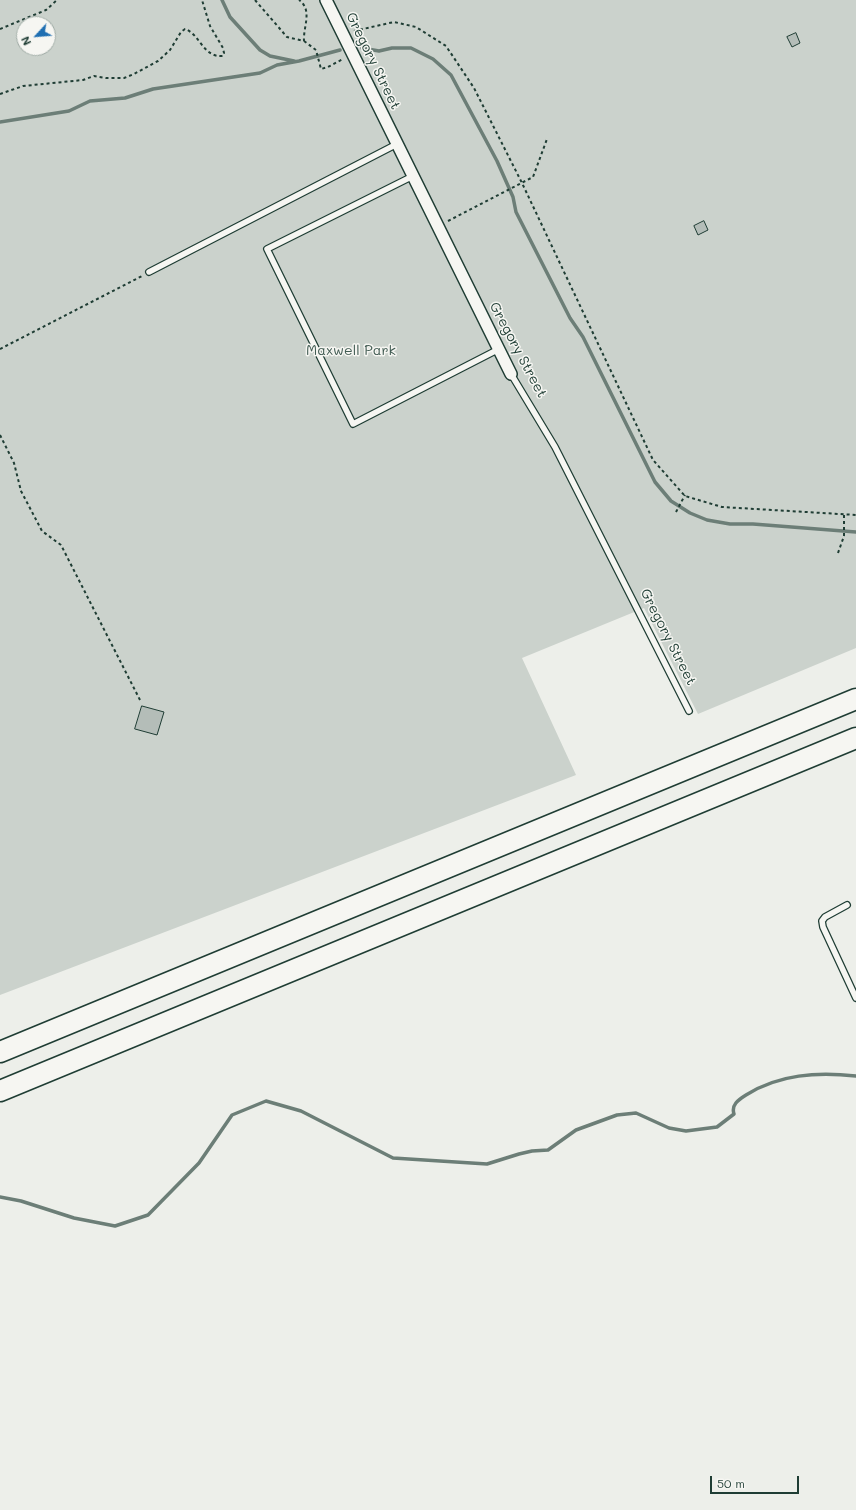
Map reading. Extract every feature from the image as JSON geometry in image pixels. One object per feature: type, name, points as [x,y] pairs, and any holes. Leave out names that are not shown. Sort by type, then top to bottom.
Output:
[{"type":"highway","points":[[0,1052],[856,699]]},
{"type":"highway","points":[[0,1091],[856,738]]},
{"type":"street","name":"Gregory Street","points":[[326,0],[500,349],[511,374]]},
{"type":"lane","points":[[149,272],[397,144]]},
{"type":"lane","points":[[413,176],[267,249],[353,424],[500,349]]},
{"type":"lane","name":"Gregory Street","points":[[511,374],[555,447],[689,711]]},
{"type":"lane","points":[[847,905],[825,917],[822,921],[822,927],[856,998]]},
{"type":"path","points":[[0,29],[46,10],[57,0]]},
{"type":"path","points":[[0,94],[23,86],[83,80],[94,76],[124,78],[158,61],[170,50],[181,32],[185,29],[192,34],[204,49],[217,57],[223,56],[223,48],[210,26],[202,0]]},
{"type":"path","points":[[255,0],[286,37],[304,41],[316,50],[322,69],[344,58]]},
{"type":"path","points":[[299,0],[302,2],[307,12],[304,41]]},
{"type":"path","points":[[343,34],[394,22],[416,27],[446,46],[474,88],[522,183],[653,460],[685,495],[722,507],[856,515]]},
{"type":"path","points":[[438,226],[533,177],[547,139]]},
{"type":"path","points":[[0,349],[149,272]]},
{"type":"path","points":[[0,435],[14,463],[21,491],[42,531],[61,545],[140,700]]},
{"type":"path","points":[[676,512],[685,495]]},
{"type":"path","points":[[838,553],[844,536],[844,514]]},
{"type":"green space","name":"Maxwell Park","points":[[0,0],[856,0],[856,648],[698,714],[644,608],[522,658],[576,775],[0,995]]},
{"type":"building","points":[[796,33],[800,43],[792,47],[787,37]]},
{"type":"building","points":[[704,221],[708,230],[698,235],[694,226]]},
{"type":"building","points":[[142,706],[164,712],[157,735],[135,729]]},
{"type":"waterway","points":[[222,0],[230,17],[260,50],[270,56],[294,61]]},
{"type":"waterway","points":[[362,48],[379,51],[392,48],[411,48],[433,59],[451,75],[497,161],[513,197],[516,212],[570,318],[583,337],[655,482],[671,501],[690,513],[707,520],[730,524],[753,524],[856,532]]},
{"type":"waterway","points":[[0,122],[69,111],[90,101],[125,98],[153,89],[260,73],[277,65],[299,61],[340,50]]},
{"type":"waterway","points":[[0,1197],[21,1201],[74,1218],[115,1226],[148,1215],[199,1163],[232,1115],[266,1101],[301,1111],[393,1158],[487,1164],[532,1151],[548,1150],[576,1130],[617,1115],[636,1113],[669,1128],[686,1131],[717,1127],[734,1114],[734,1105],[740,1099],[759,1088],[772,1083],[799,1076],[827,1074],[856,1076]]}]
